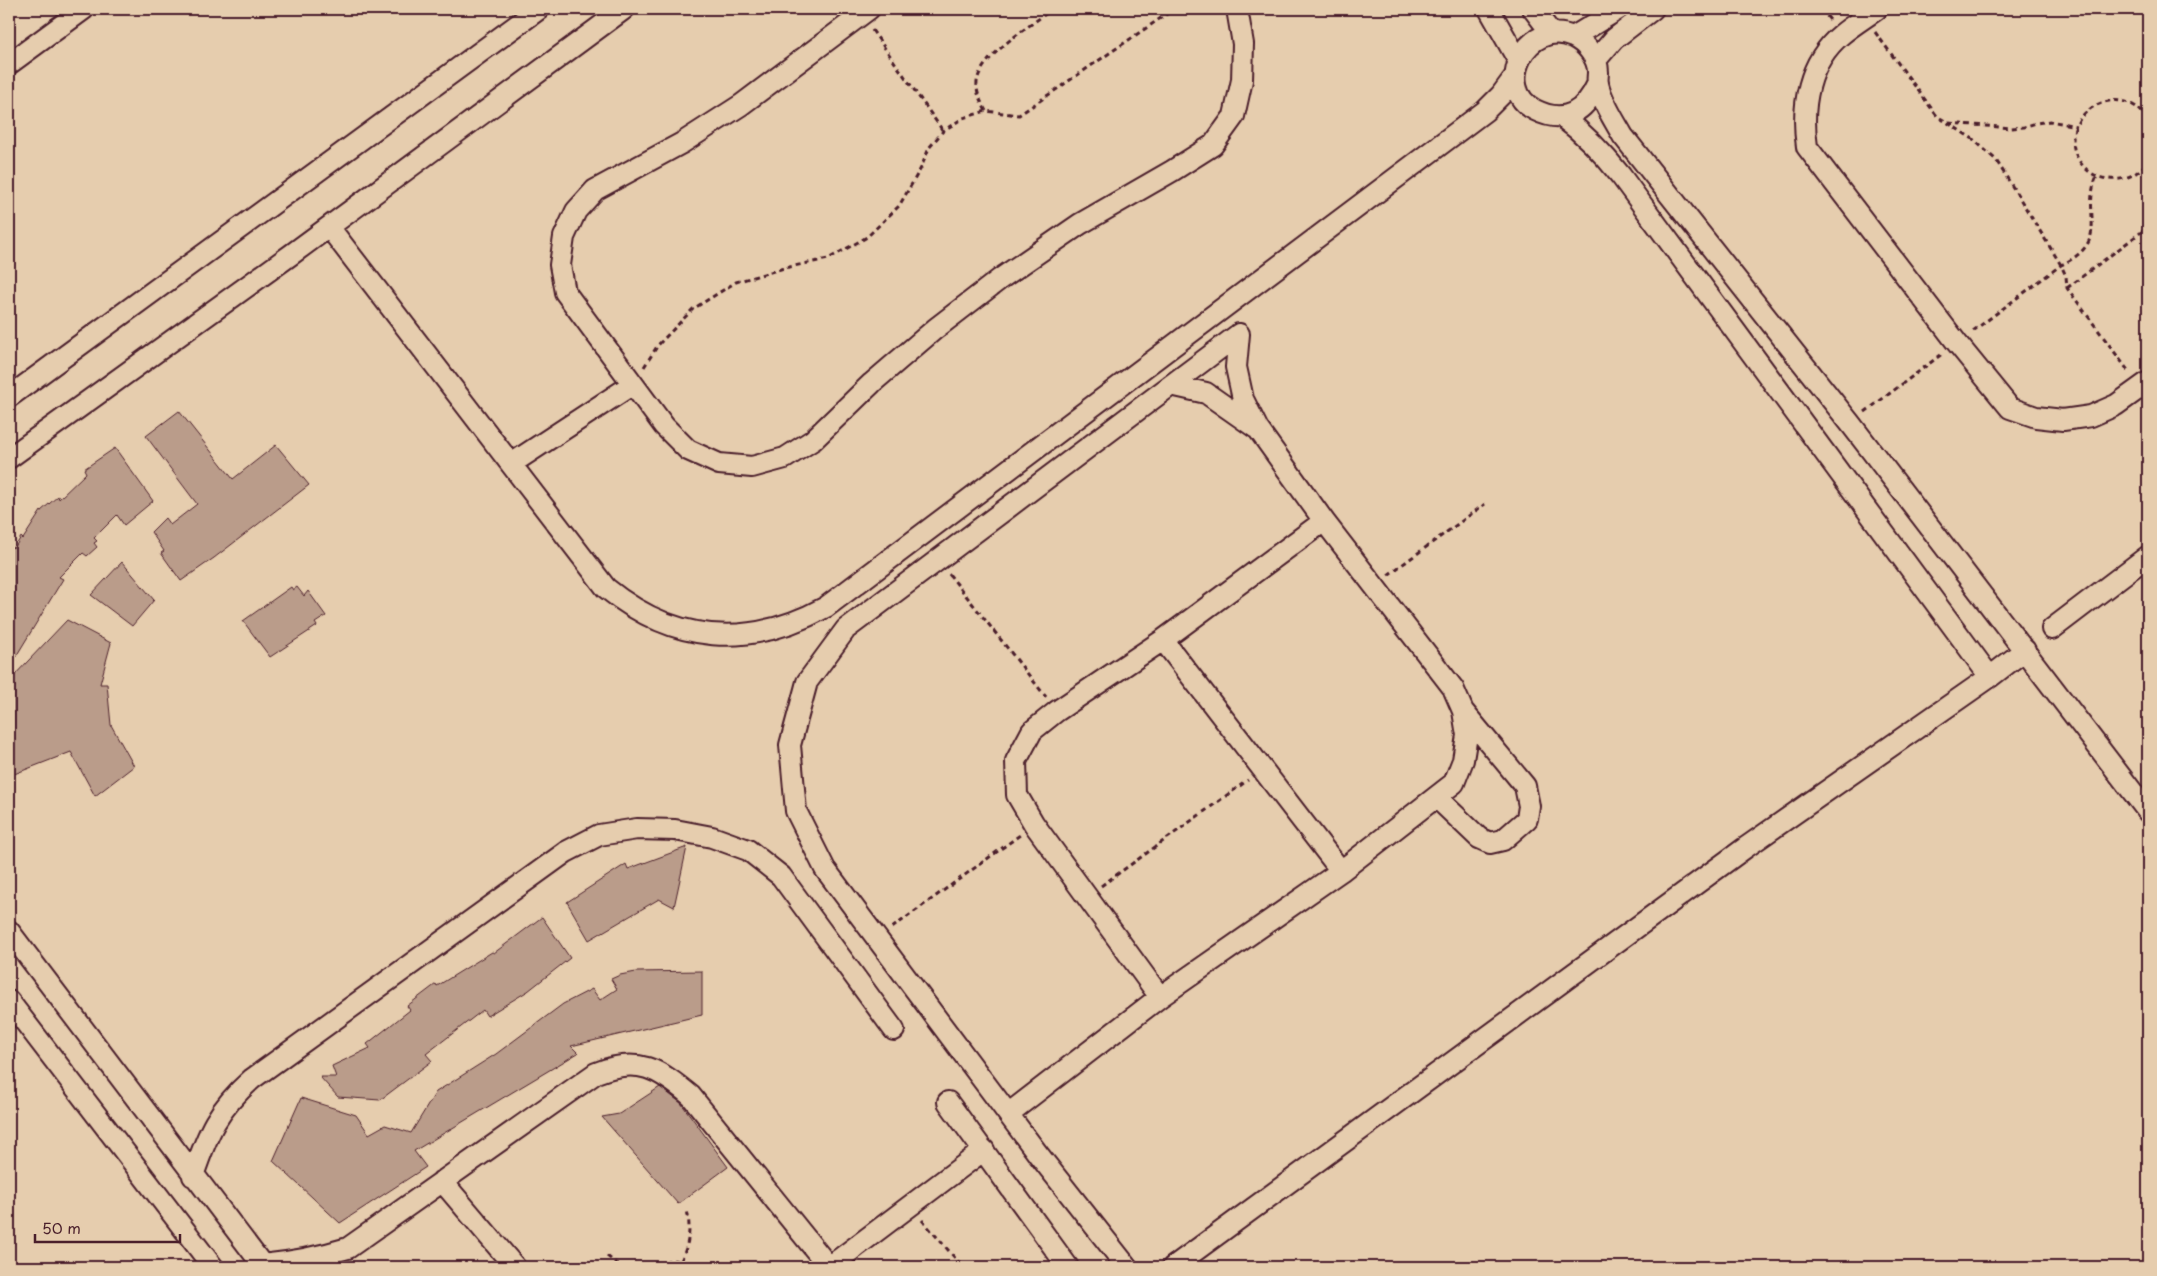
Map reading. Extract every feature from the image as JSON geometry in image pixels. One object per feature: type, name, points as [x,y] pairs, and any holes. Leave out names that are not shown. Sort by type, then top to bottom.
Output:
[{"type":"street","points":[[9,64],[84,9]]},
{"type":"street","points":[[9,397],[539,9]]},
{"type":"street","points":[[9,458],[329,227],[624,9]]},
{"type":"street","points":[[865,12],[741,105],[682,143],[595,190],[576,211],[564,237],[560,265],[566,292],[664,426],[688,450],[719,464],[752,467],[785,458],[812,440],[872,383],[935,328],[1000,279],[1080,224],[1213,145],[1234,116],[1242,80],[1243,44],[1236,9]]},
{"type":"street","points":[[1489,9],[1517,68],[1519,93],[1530,107],[1546,115],[1562,116],[1578,111],[1591,99],[1598,83]]},
{"type":"street","points":[[1533,9],[1552,34]]},
{"type":"street","points":[[1573,37],[1619,9]]},
{"type":"street","points":[[1596,60],[1614,39],[1653,9]]},
{"type":"street","points":[[1871,13],[1841,34],[1825,53],[1813,74],[1806,98],[1804,123],[1807,147],[1956,343],[2010,408],[2036,418],[2063,420],[2091,416],[2116,405],[2144,384]]},
{"type":"street","points":[[329,227],[606,588],[641,613],[681,629],[702,634],[745,635],[787,625],[826,607],[1485,111],[1501,95],[1517,68],[1526,47],[1538,38],[1552,34],[1573,37],[1586,46],[1596,60],[1598,83],[1608,110],[1623,136],[1850,423],[2148,812]]},
{"type":"street","points":[[1562,116],[1584,134],[1615,169],[1990,677]]},
{"type":"street","points":[[1127,1267],[1008,1114],[825,870],[796,811],[790,746],[807,682],[846,629],[1238,334],[1236,367],[1241,391],[1258,429],[1324,521],[1452,688],[1463,711],[1526,786],[1529,806],[1527,819],[1503,840],[1490,843],[1479,838],[1436,797]]},
{"type":"street","points":[[511,464],[633,384]]},
{"type":"street","points":[[1171,385],[1206,393],[1258,429]]},
{"type":"street","points":[[1160,997],[1034,824],[1017,795],[1016,761],[1032,731],[1057,711],[1163,640],[1324,521]]},
{"type":"street","points":[[2052,629],[2148,556]]},
{"type":"street","points":[[1163,640],[1341,871]]},
{"type":"street","points":[[1173,1267],[1745,848],[1990,677],[2025,650]]},
{"type":"street","points":[[1008,1114],[1160,997],[1341,871],[1454,783],[1464,760],[1466,736],[1463,711]]},
{"type":"street","points":[[193,1176],[206,1138],[217,1116],[234,1095],[252,1079],[566,852],[599,835],[637,829],[675,830],[712,837],[748,850],[781,876],[894,1030]]},
{"type":"street","points":[[9,931],[263,1266],[320,1257],[348,1248],[596,1073],[614,1066],[634,1065],[655,1070],[672,1079],[691,1096],[829,1267],[984,1150]]},
{"type":"street","points":[[9,1000],[212,1267]]},
{"type":"street","points":[[948,1102],[1068,1267]]},
{"type":"street","points":[[442,1181],[515,1267]]},
{"type":"street","points":[[336,1267],[348,1248]]},
{"type":"path","points":[[986,111],[978,98],[977,82],[982,67],[993,55],[1052,9]]},
{"type":"path","points":[[633,384],[658,345],[693,308],[736,282],[784,268],[828,259],[867,237],[899,206],[929,148],[943,131],[963,118],[986,111],[1019,115],[1174,9]]},
{"type":"path","points":[[865,12],[943,131]]},
{"type":"path","points":[[1871,13],[1937,116],[1973,139],[1996,160],[2061,265],[2066,276],[2067,288],[2144,384]]},
{"type":"path","points":[[2148,120],[2131,104],[2112,100],[2094,105],[2076,126],[2074,143],[2078,159],[2090,172],[2097,176],[2114,180],[2123,179],[2138,172],[2148,160]]},
{"type":"path","points":[[1947,123],[2024,128],[2036,123],[2050,121],[2076,126]]},
{"type":"path","points":[[2061,265],[2076,258],[2087,246],[2093,232],[2091,196],[2097,176]]},
{"type":"path","points":[[2067,288],[2148,227]]},
{"type":"path","points":[[1374,585],[1485,504]]},
{"type":"path","points":[[938,560],[1057,711]]},
{"type":"path","points":[[1086,896],[1262,770]]},
{"type":"path","points":[[877,939],[1034,824]]},
{"type":"path","points":[[910,1206],[963,1267]]},
{"type":"path","points":[[681,1261],[688,1245],[690,1228],[688,1210]]},
{"type":"path","points":[[607,1256],[621,1267]]},
{"type":"path","points":[[657,1267],[666,1261],[681,1261],[689,1267]]},
{"type":"building","points":[[179,411],[233,479],[276,445],[309,485],[181,581],[161,553],[164,551],[151,532],[165,518],[170,525],[197,504],[146,436]]},
{"type":"building","points":[[115,448],[153,501],[124,525],[117,515],[94,538],[97,541],[94,543],[97,547],[87,556],[83,553],[59,577],[63,579],[9,668],[9,548],[15,547],[21,537],[23,539],[41,511],[58,496],[59,499],[86,473],[84,469]]},
{"type":"building","points":[[122,562],[154,600],[132,626],[91,595]]},
{"type":"building","points":[[291,587],[293,590],[297,587],[304,596],[308,591],[326,616],[315,623],[317,626],[270,657],[243,621]]},
{"type":"building","points":[[67,620],[111,643],[100,684],[107,684],[111,725],[134,766],[95,796],[71,752],[9,776],[9,681]]},
{"type":"building","points":[[687,847],[674,907],[659,899],[589,940],[567,902],[626,864],[628,869]]},
{"type":"building","points":[[542,917],[570,958],[528,991],[487,1016],[483,1010],[426,1054],[432,1061],[380,1100],[338,1097],[320,1077],[336,1077],[332,1066],[370,1048],[367,1044],[410,1010],[407,1006],[436,984],[437,986],[492,952],[494,953]]},
{"type":"building","points":[[702,971],[702,1015],[571,1046],[578,1053],[414,1151],[426,1167],[340,1223],[273,1161],[301,1098],[356,1115],[369,1134],[385,1125],[411,1133],[436,1092],[496,1054],[563,1004],[592,989],[600,1000],[617,989],[611,979],[620,975],[636,972]]},
{"type":"building","points":[[660,1087],[681,1103],[728,1167],[678,1204],[602,1117],[619,1114]]}]
